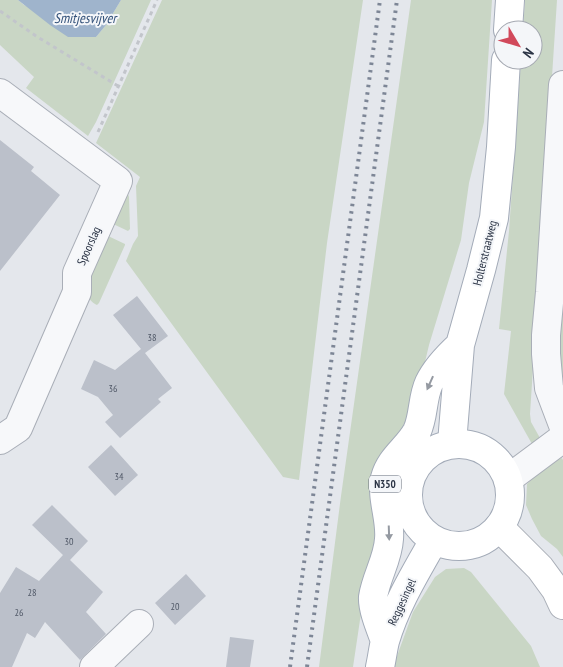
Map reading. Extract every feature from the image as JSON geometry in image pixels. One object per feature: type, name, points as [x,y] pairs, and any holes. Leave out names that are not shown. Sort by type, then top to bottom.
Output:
[{"type":"main road","points":[[509,20],[510,0]]},
{"type":"main road","name":"Holterstraatweg","points":[[452,443],[460,345],[494,218],[505,70]]},
{"type":"main road","name":"N350","points":[[382,654],[373,599],[388,549],[389,539],[384,492],[385,478],[390,466],[416,433],[420,423],[428,384],[441,364],[460,345]]},
{"type":"main road","points":[[452,443],[471,445],[487,452],[500,464],[508,479],[510,491],[509,504],[505,516],[499,527],[488,537],[476,544],[448,545],[434,540],[421,530],[412,517],[408,501],[408,485],[414,470],[424,457],[438,448],[452,443]]},
{"type":"main road","points":[[499,527],[540,568],[556,590],[563,605]]},
{"type":"main road","name":"Reggesingel","points":[[382,654],[406,588],[434,540]]},
{"type":"street","points":[[563,85],[546,335],[550,388],[563,425]]},
{"type":"street","name":"Spoorslag","points":[[0,93],[118,181],[77,273],[77,292],[18,428],[0,440]]},
{"type":"street","points":[[508,479],[563,438]]},
{"type":"street","points":[[94,667],[139,624]]},
{"type":"path","points":[[86,156],[157,0]]},
{"type":"path","points":[[0,11],[36,36],[118,86]]},
{"type":"green space","points":[[0,0],[18,0],[24,5],[96,37],[106,25],[121,0],[151,0],[88,136],[26,88],[34,77],[0,45]]},
{"type":"green space","points":[[162,0],[363,0],[327,243],[299,480],[283,477],[126,261],[138,236],[136,186],[140,177],[96,143]]},
{"type":"green space","points":[[411,0],[492,0],[484,122],[469,183],[461,240],[429,345],[366,590],[353,667],[319,667],[341,496]]},
{"type":"green space","points":[[525,0],[557,0],[530,414],[531,422],[540,438],[532,444],[504,394],[511,331],[499,329],[509,231],[520,70],[543,70],[543,20],[524,20]]},
{"type":"green space","points":[[125,192],[129,197],[130,229],[128,231],[111,223]]},
{"type":"green space","points":[[106,235],[125,245],[97,305],[93,303],[85,290]]},
{"type":"green space","points":[[563,258],[563,382],[557,322]]},
{"type":"green space","points":[[562,458],[563,557],[557,549],[541,536],[526,505],[527,484],[546,465]]},
{"type":"green space","points":[[464,568],[471,572],[531,646],[540,667],[393,667],[413,612],[435,577],[446,569]]},
{"type":"water","name":"Smitjesvijver","points":[[18,0],[121,0],[106,25],[96,37],[68,37]]},
{"type":"building","points":[[0,140],[34,167],[31,171],[60,195],[0,271]]},
{"type":"building","points":[[137,296],[168,336],[145,353],[172,388],[158,399],[161,402],[120,438],[105,422],[113,415],[98,397],[81,389],[94,360],[115,370],[141,349],[113,315]]},
{"type":"building","points":[[111,445],[138,475],[115,496],[88,467]]},
{"type":"building","points":[[52,505],[88,541],[70,560],[103,592],[86,612],[106,634],[80,660],[45,622],[35,638],[27,633],[12,667],[0,667],[0,593],[16,567],[39,581],[63,555],[32,525]]},
{"type":"building","points":[[186,574],[206,596],[175,625],[155,603]]},
{"type":"building","points":[[230,637],[254,640],[250,667],[226,667]]},
{"type":"railway","points":[[290,667],[380,0]]},
{"type":"railway","points":[[307,667],[397,0]]}]
